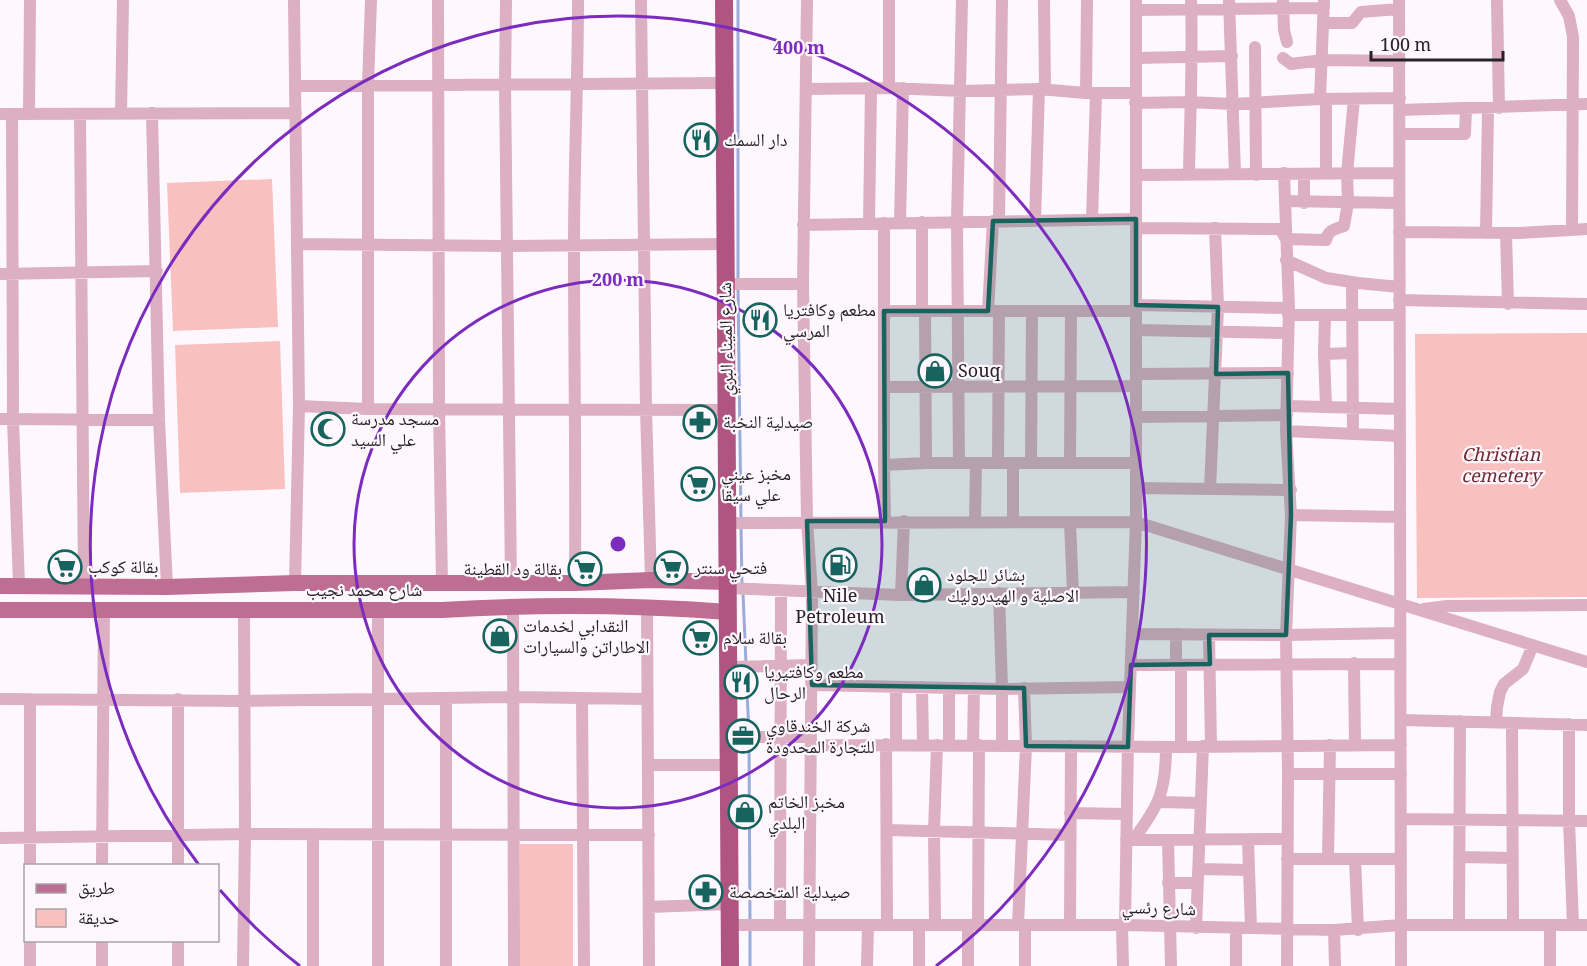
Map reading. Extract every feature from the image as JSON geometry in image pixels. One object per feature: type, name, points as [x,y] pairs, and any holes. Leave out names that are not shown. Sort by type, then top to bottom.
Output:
[{"type":"highway","name":"شارع الميناء البري","points":[[724,0],[730,966]]},
{"type":"main road","name":"شارع محمد نجيب","points":[[0,586],[167,587],[295,583],[575,583],[651,580],[681,580],[727,585]]},
{"type":"main road","points":[[680,608],[681,580]]},
{"type":"main road","name":"شارع محمد نجيب","points":[[0,610],[104,608],[442,610],[513,606],[680,608],[728,612]]},
{"type":"street","points":[[28,114],[30,0]]},
{"type":"street","points":[[121,114],[123,0]]},
{"type":"street","points":[[294,0],[299,406],[295,583]]},
{"type":"street","points":[[368,409],[368,85],[371,0]]},
{"type":"street","points":[[438,0],[439,409],[442,584]]},
{"type":"street","points":[[506,0],[511,583]]},
{"type":"street","points":[[575,583],[574,244],[578,0]]},
{"type":"street","points":[[641,0],[646,409],[651,580]]},
{"type":"street","points":[[807,0],[803,284],[807,521],[812,592],[808,966]]},
{"type":"street","points":[[889,0],[889,88]]},
{"type":"street","points":[[958,463],[957,221],[962,91],[962,0]]},
{"type":"street","points":[[998,463],[998,386],[993,311],[1002,0]]},
{"type":"street","points":[[1035,221],[1044,0]]},
{"type":"street","points":[[1087,0],[1091,94],[1092,219]]},
{"type":"street","points":[[1486,232],[1494,108],[1497,0]]},
{"type":"street","points":[[1560,0],[1572,27],[1572,230]]},
{"type":"street","points":[[1189,174],[1193,58],[1192,4]]},
{"type":"street","points":[[1283,4],[1287,42]]},
{"type":"street","points":[[1123,966],[1129,840],[1126,814],[1136,522],[1136,5],[1324,4],[1323,99],[1326,173]]},
{"type":"street","points":[[1229,5],[1234,174]]},
{"type":"street","points":[[1323,23],[1352,23],[1361,12],[1399,5],[1401,966]]},
{"type":"street","points":[[1255,47],[1256,175]]},
{"type":"street","points":[[1137,58],[1232,56]]},
{"type":"street","points":[[1283,58],[1291,64],[1323,60],[1400,61]]},
{"type":"street","points":[[295,86],[724,83]]},
{"type":"street","points":[[869,224],[871,88]]},
{"type":"street","points":[[900,223],[903,88]]},
{"type":"street","points":[[806,89],[1042,90],[1232,104],[1354,99],[1466,109],[1587,104]]},
{"type":"street","points":[[1286,239],[1326,240],[1327,234],[1332,230],[1344,226],[1348,204],[1347,173],[1354,99]]},
{"type":"street","points":[[1400,134],[1466,134],[1466,109]]},
{"type":"street","points":[[153,113],[159,420],[167,587]]},
{"type":"street","points":[[18,585],[6,274],[6,114],[296,113]]},
{"type":"street","points":[[80,114],[84,587]]},
{"type":"street","points":[[1284,173],[1288,312],[1286,431],[1291,490],[1286,635],[1287,966]]},
{"type":"street","points":[[1136,175],[1399,173]]},
{"type":"street","points":[[1304,174],[1304,202]]},
{"type":"street","points":[[1285,201],[1348,204],[1398,203]]},
{"type":"street","points":[[803,225],[1092,219],[1136,224],[1280,229],[1286,239]]},
{"type":"street","points":[[922,222],[926,463]]},
{"type":"street","points":[[884,223],[885,521]]},
{"type":"street","points":[[1210,489],[1218,307],[1215,228]]},
{"type":"street","points":[[1399,232],[1506,233],[1587,229]]},
{"type":"street","points":[[1506,233],[1509,304]]},
{"type":"street","points":[[297,244],[507,246],[725,244]]},
{"type":"street","points":[[1286,260],[1326,278],[1399,287]]},
{"type":"street","points":[[6,274],[156,271]]},
{"type":"street","points":[[1352,283],[1353,434]]},
{"type":"street","points":[[726,284],[803,284]]},
{"type":"street","points":[[1399,300],[1587,304]]},
{"type":"street","points":[[884,310],[1071,311],[1218,307],[1325,315],[1400,315]]},
{"type":"street","points":[[1031,462],[1032,311]]},
{"type":"street","points":[[1070,462],[1071,311]]},
{"type":"street","points":[[1325,315],[1326,407]]},
{"type":"street","points":[[1136,330],[1288,333]]},
{"type":"street","points":[[1324,354],[1352,353]]},
{"type":"street","points":[[884,387],[1071,386],[1216,374],[1288,373]]},
{"type":"street","points":[[299,406],[368,409],[727,410]]},
{"type":"street","points":[[1136,417],[1214,416],[1326,407],[1400,409]]},
{"type":"street","points":[[0,420],[159,420]]},
{"type":"street","points":[[1286,431],[1400,436]]},
{"type":"street","points":[[884,465],[1031,462],[1136,463]]},
{"type":"street","points":[[975,522],[976,463]]},
{"type":"street","points":[[1013,463],[1013,522]]},
{"type":"street","points":[[1136,488],[1291,490]]},
{"type":"street","points":[[1291,515],[1400,517]]},
{"type":"street","points":[[727,523],[807,521],[1136,522],[1587,662]]},
{"type":"street","points":[[902,595],[904,521]]},
{"type":"street","points":[[1070,523],[1073,592]]},
{"type":"street","points":[[727,585],[781,591],[902,595],[1134,592]]},
{"type":"street","points":[[780,925],[781,591]]},
{"type":"street","points":[[999,593],[1002,746]]},
{"type":"street","points":[[1419,610],[1447,606],[1587,605]]},
{"type":"street","points":[[513,606],[514,966]]},
{"type":"street","points":[[102,864],[104,608]]},
{"type":"street","points":[[647,608],[649,966]]},
{"type":"street","points":[[243,966],[244,610]]},
{"type":"street","points":[[378,610],[378,966]]},
{"type":"street","points":[[1133,634],[1400,633]]},
{"type":"street","points":[[1176,634],[1180,747]]},
{"type":"street","points":[[1196,928],[1201,803],[1207,746],[1209,635]]},
{"type":"street","points":[[1496,722],[1500,692],[1508,680],[1523,669],[1533,645]]},
{"type":"street","points":[[1354,663],[1355,745]]},
{"type":"street","points":[[1131,665],[1400,664]]},
{"type":"street","points":[[728,667],[812,665]]},
{"type":"street","points":[[812,685],[1002,689],[1130,687]]},
{"type":"street","points":[[887,925],[887,830],[896,687]]},
{"type":"street","points":[[921,687],[923,745]]},
{"type":"street","points":[[935,925],[934,831],[949,688]]},
{"type":"street","points":[[968,966],[973,925],[978,832],[974,688]]},
{"type":"street","points":[[1024,688],[1026,746],[1021,925],[1025,966]]},
{"type":"street","points":[[0,699],[244,701],[514,697],[647,699]]},
{"type":"street","points":[[446,698],[446,966]]},
{"type":"street","points":[[582,698],[584,966]]},
{"type":"street","points":[[30,699],[30,864]]},
{"type":"street","points":[[178,699],[178,864]]},
{"type":"street","points":[[1401,720],[1587,725]]},
{"type":"street","points":[[1459,925],[1460,721]]},
{"type":"street","points":[[1512,723],[1513,925]]},
{"type":"street","points":[[1569,724],[1569,821],[1573,925]]},
{"type":"street","points":[[729,737],[1002,746],[1401,745]]},
{"type":"street","points":[[1328,859],[1330,745]]},
{"type":"street","points":[[1070,925],[1071,746]]},
{"type":"street","points":[[1129,840],[1158,802],[1165,779],[1166,747]]},
{"type":"street","points":[[648,765],[729,765]]},
{"type":"street","points":[[1288,774],[1401,774]]},
{"type":"street","points":[[1158,802],[1201,803]]},
{"type":"street","points":[[1070,813],[1126,814]]},
{"type":"street","points":[[1401,819],[1587,821]]},
{"type":"street","points":[[887,830],[1070,835]]},
{"type":"street","points":[[0,838],[245,834],[649,835]]},
{"type":"street","points":[[313,835],[313,966]]},
{"type":"street","points":[[1129,840],[1288,839]]},
{"type":"street","points":[[1168,840],[1171,966]]},
{"type":"street","points":[[1248,840],[1251,928]]},
{"type":"street","points":[[1459,857],[1513,858]]},
{"type":"street","points":[[1287,859],[1401,859]]},
{"type":"street","points":[[1355,859],[1358,930]]},
{"type":"street","points":[[1198,870],[1248,870]]},
{"type":"street","points":[[1168,883],[1198,883]]},
{"type":"street","points":[[649,907],[730,904]]},
{"type":"street","name":"شارع رئسي","points":[[730,925],[1124,925],[1334,930],[1401,925],[1587,925]]},
{"type":"street","points":[[867,966],[868,925]]},
{"type":"street","points":[[918,966],[919,925]]},
{"type":"street","points":[[1550,925],[1550,966]]},
{"type":"street","points":[[1236,928],[1236,966]]},
{"type":"street","points":[[1334,930],[1335,966]]},
{"type":"street","points":[[30,942],[30,966]]},
{"type":"street","points":[[102,942],[102,966]]},
{"type":"street","points":[[178,942],[178,966]]},
{"type":"highlighted area","points":[[1136,219],[1136,305],[1218,307],[1216,374],[1288,373],[1291,515],[1286,635],[1209,635],[1210,664],[1131,665],[1128,747],[1026,746],[1024,688],[812,685],[807,521],[885,521],[884,311],[988,311],[993,221]]},
{"type":"green space","points":[[272,179],[278,327],[173,331],[167,183]]},
{"type":"green space","name":"Christian cemetery","points":[[1587,333],[1587,597],[1417,598],[1415,334]]},
{"type":"green space","points":[[280,341],[285,489],[180,493],[175,345]]},
{"type":"green space","points":[[520,844],[573,844],[573,966],[519,966]]},
{"type":"waterway","points":[[738,0],[738,281]]},
{"type":"waterway","points":[[738,287],[741,521]]},
{"type":"waterway","points":[[741,527],[742,586]]},
{"type":"waterway","points":[[743,593],[746,664]]},
{"type":"waterway","points":[[746,671],[749,733]]},
{"type":"waterway","points":[[749,740],[750,922]]},
{"type":"waterway","points":[[750,929],[750,966]]},
{"type":"place","name":"دار السمك","points":[[701,140]]},
{"type":"place","name":"مطعم وكافتريا المرسي","points":[[760,320]]},
{"type":"place","name":"Souq","points":[[935,371]]},
{"type":"place","name":"صيدلية النخبة","points":[[700,422]]},
{"type":"place","name":"مسجد مدرسة علي السيد","points":[[328,429]]},
{"type":"place","name":"مخبز عيني علي سيقا","points":[[698,484]]},
{"type":"place","name":"Nile Petroleum","points":[[840,565]]},
{"type":"place","name":"بقالة كوكب","points":[[65,567]]},
{"type":"place","name":"فتحي سنتر","points":[[671,568]]},
{"type":"place","name":"بقالة ود القطينة","points":[[585,569]]},
{"type":"place","name":"بشائر للجلود الاصلية و الهيدروليك","points":[[924,585]]},
{"type":"place","name":"النقدابي لخدمات الاطاراتن والسيارات","points":[[500,636]]},
{"type":"place","name":"بقالة سلام","points":[[700,638]]},
{"type":"place","name":"مطعم وكافتيريا الرحال","points":[[741,682]]},
{"type":"place","name":"شركة الخندقاوي للتجارة المحدودة","points":[[743,736]]},
{"type":"place","name":"مخبز الخاتم البلدي","points":[[745,812]]},
{"type":"place","name":"صيدلية المتخصصة","points":[[706,892]]}]
